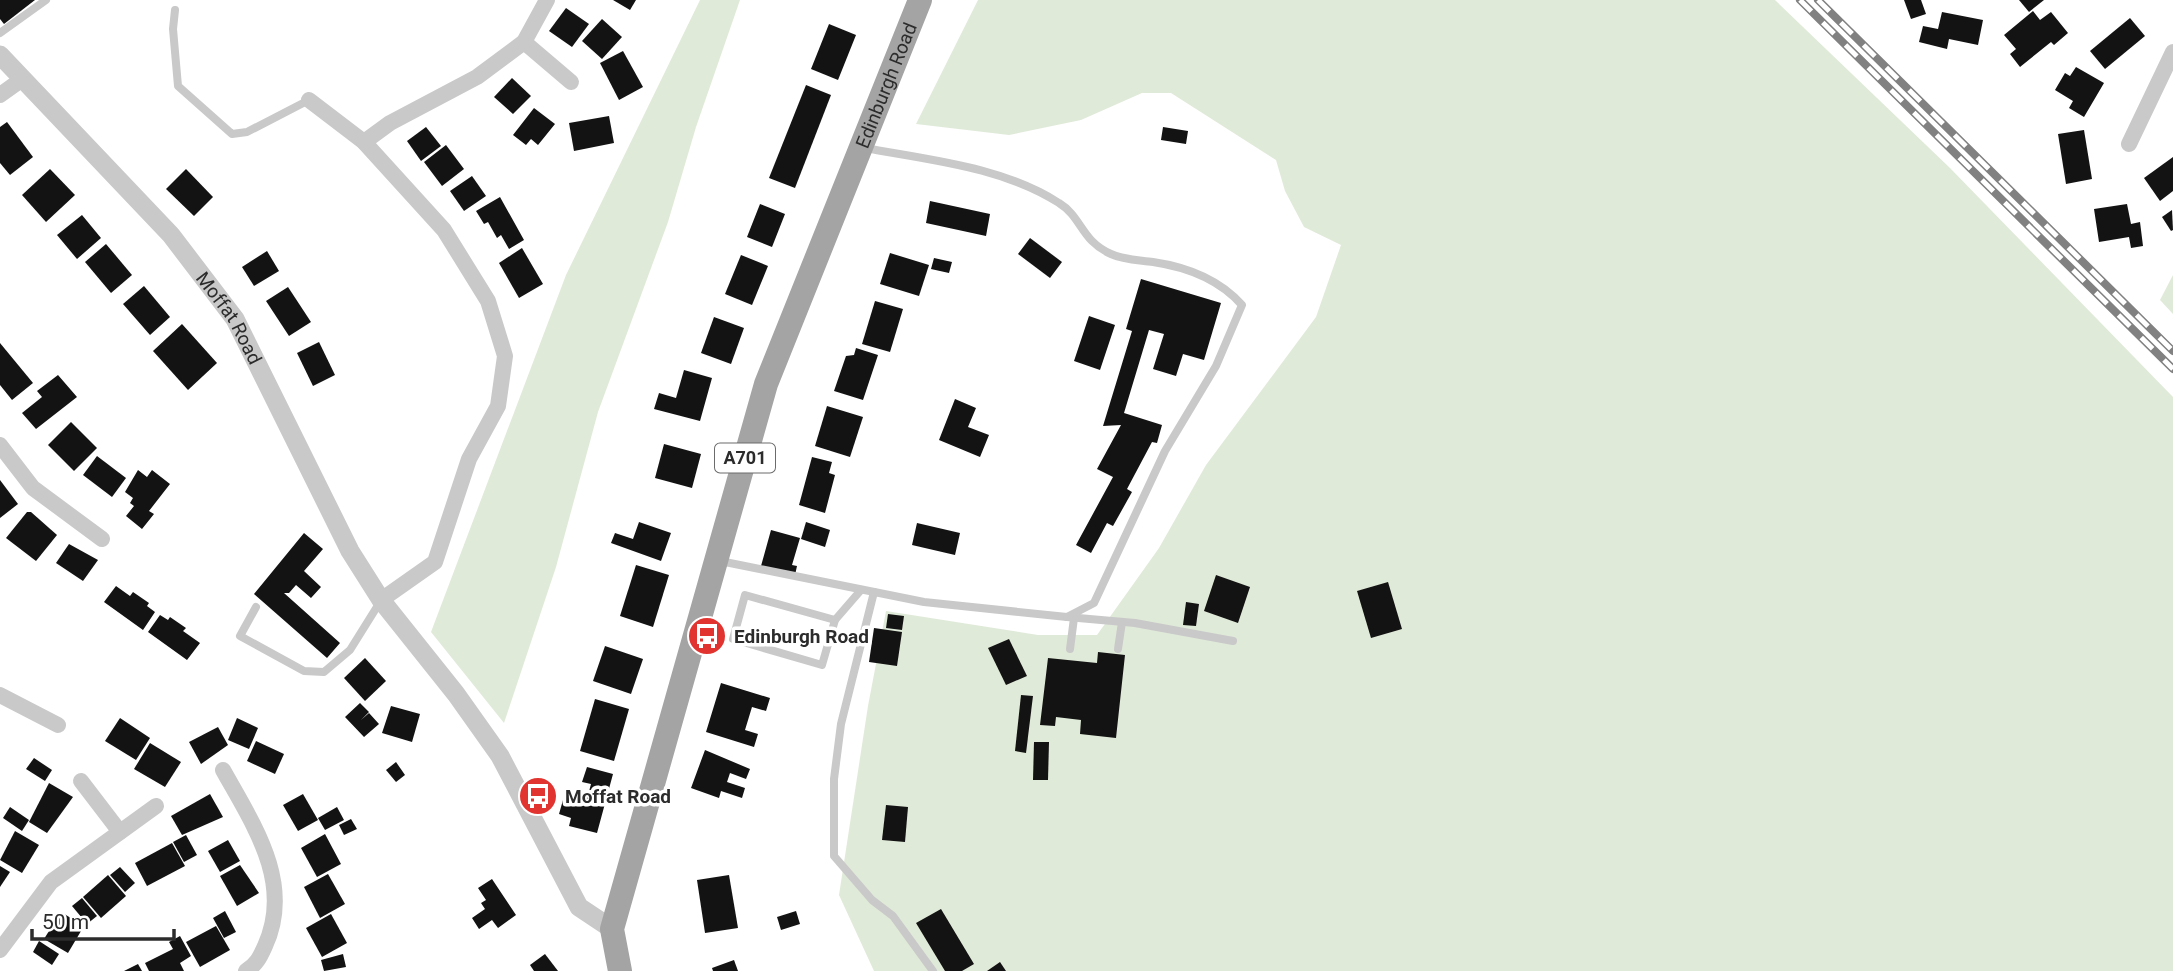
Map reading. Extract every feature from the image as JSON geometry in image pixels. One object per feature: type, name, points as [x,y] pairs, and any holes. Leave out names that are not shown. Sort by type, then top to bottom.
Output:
[{"type":"main road","name":"Edinburgh Road","points":[[620,971],[612,929],[766,384],[859,146],[920,0]]},
{"type":"street","points":[[364,142],[390,123],[477,76],[524,42],[547,0]]},
{"type":"street","points":[[524,42],[571,82]]},
{"type":"street","points":[[2129,144],[2173,51]]},
{"type":"street","name":"Moffat Road","points":[[0,55],[171,235],[235,320],[350,551],[381,600],[456,694],[500,756],[579,907],[612,929]]},
{"type":"street","points":[[0,94],[21,80]]},
{"type":"street","points":[[309,100],[364,142],[444,230],[488,301],[505,356],[498,406],[469,459],[435,562],[381,600]]},
{"type":"street","points":[[0,445],[33,488],[102,539]]},
{"type":"street","points":[[0,695],[58,725]]},
{"type":"street","points":[[223,770],[269,858],[277,895],[272,932],[255,969]]},
{"type":"street","points":[[82,781],[120,832]]},
{"type":"street","points":[[0,950],[51,882],[156,806]]},
{"type":"lane","points":[[0,33],[46,0]]},
{"type":"lane","points":[[175,10],[173,29],[178,86],[232,134],[247,132],[309,100]]},
{"type":"lane","points":[[859,146],[942,162],[1026,183],[1063,205],[1093,246],[1115,256],[1176,265],[1226,287],[1242,305],[1227,345],[1165,451],[1094,603],[1070,617]]},
{"type":"lane","points":[[716,560],[924,602],[1122,622],[1233,641]]},
{"type":"lane","points":[[835,620],[746,595],[733,639],[822,664],[835,620],[861,590]]},
{"type":"lane","points":[[874,592],[841,724],[834,779],[835,856],[873,900],[892,916],[933,971]]},
{"type":"lane","points":[[256,607],[240,636],[304,671],[324,672],[350,650],[381,600]]},
{"type":"lane","points":[[1070,617],[1070,649]]},
{"type":"lane","points":[[1118,649],[1122,622]]},
{"type":"green space","points":[[700,0],[740,0],[696,127],[668,222],[598,412],[556,567],[504,723],[431,632],[566,275]]},
{"type":"green space","points":[[978,0],[1775,0],[1950,168],[2173,397],[2173,971],[874,971],[839,895],[868,706],[886,611],[1038,635],[1097,635],[1159,548],[1206,465],[1316,317],[1341,245],[1304,227],[1285,191],[1276,160],[1171,93],[1142,93],[1081,120],[1009,135],[916,124]]},
{"type":"green space","points":[[2173,275],[2173,314],[2160,300]]},
{"type":"building","points":[[0,0],[35,0],[4,24],[0,19]]},
{"type":"building","points":[[613,0],[636,0],[630,10]]},
{"type":"building","points":[[1904,0],[1921,0],[1926,14],[1911,19]]},
{"type":"building","points":[[2019,0],[2044,0],[2029,12]]},
{"type":"building","points":[[566,8],[589,24],[572,47],[549,31]]},
{"type":"building","points":[[2033,11],[2040,20],[2051,12],[2068,33],[2054,45],[2051,42],[2020,67],[2010,54],[2016,49],[2004,35]]},
{"type":"building","points":[[1942,12],[1983,20],[1978,45],[1949,39],[1947,49],[1919,42],[1923,26],[1938,29]]},
{"type":"building","points":[[2130,18],[2145,36],[2105,69],[2090,51]]},
{"type":"building","points":[[602,19],[622,37],[602,59],[582,41]]},
{"type":"building","points":[[829,24],[856,35],[838,80],[811,69]]},
{"type":"building","points":[[623,51],[643,87],[619,100],[600,63]]},
{"type":"building","points":[[2076,67],[2104,83],[2084,117],[2069,108],[2073,101],[2055,90],[2065,73],[2070,76]]},
{"type":"building","points":[[512,78],[531,96],[513,114],[494,97]]},
{"type":"building","points":[[806,85],[831,95],[795,188],[769,178]]},
{"type":"building","points":[[534,108],[555,124],[538,145],[531,139],[526,145],[513,135]]},
{"type":"building","points":[[609,116],[614,143],[574,151],[569,123]]},
{"type":"building","points":[[7,122],[33,157],[10,175],[0,163],[0,127]]},
{"type":"building","points":[[426,127],[441,146],[421,161],[407,141]]},
{"type":"building","points":[[1163,127],[1188,131],[1186,144],[1161,140]]},
{"type":"building","points":[[2084,130],[2092,179],[2066,184],[2058,134]]},
{"type":"building","points":[[446,145],[464,169],[442,186],[424,162]]},
{"type":"building","points":[[2173,157],[2173,191],[2160,201],[2144,178]]},
{"type":"building","points":[[50,169],[75,195],[46,222],[22,195]]},
{"type":"building","points":[[186,169],[213,197],[194,216],[166,189]]},
{"type":"building","points":[[472,176],[486,196],[464,211],[450,191]]},
{"type":"building","points":[[500,197],[524,240],[509,249],[501,235],[497,238],[488,222],[484,224],[476,211]]},
{"type":"building","points":[[930,201],[990,214],[986,236],[926,223]]},
{"type":"building","points":[[760,204],[785,214],[772,247],[747,237]]},
{"type":"building","points":[[2127,204],[2131,224],[2140,222],[2143,246],[2131,248],[2129,237],[2099,242],[2094,209]]},
{"type":"building","points":[[2172,210],[2173,230],[2171,231],[2162,217]]},
{"type":"building","points":[[82,215],[101,238],[77,259],[57,235]]},
{"type":"building","points":[[1030,238],[1062,262],[1050,278],[1018,254]]},
{"type":"building","points":[[106,244],[132,275],[111,293],[85,262]]},
{"type":"building","points":[[522,248],[543,284],[519,298],[499,263]]},
{"type":"building","points":[[267,251],[279,271],[254,286],[242,267]]},
{"type":"building","points":[[890,253],[929,265],[919,296],[880,284]]},
{"type":"building","points":[[741,255],[768,266],[752,305],[725,294]]},
{"type":"building","points":[[934,258],[952,262],[949,273],[931,269]]},
{"type":"building","points":[[1141,279],[1221,303],[1204,360],[1183,354],[1176,376],[1153,369],[1164,334],[1149,330],[1124,413],[1162,425],[1157,443],[1152,442],[1127,489],[1132,492],[1113,526],[1107,523],[1091,553],[1076,545],[1113,477],[1097,469],[1121,425],[1103,426],[1132,331],[1126,329]]},
{"type":"building","points":[[144,286],[170,317],[150,335],[123,304]]},
{"type":"building","points":[[288,287],[311,322],[289,336],[266,301]]},
{"type":"building","points":[[875,301],[903,309],[890,352],[862,344]]},
{"type":"building","points":[[1089,316],[1115,325],[1100,370],[1074,361]]},
{"type":"building","points":[[714,317],[744,328],[731,364],[701,353]]},
{"type":"building","points":[[182,324],[217,363],[188,390],[153,351]]},
{"type":"building","points":[[319,342],[335,375],[313,386],[297,353]]},
{"type":"building","points":[[0,343],[33,383],[12,400],[0,385]]},
{"type":"building","points":[[856,348],[878,355],[863,400],[834,391],[846,356],[854,355]]},
{"type":"building","points":[[684,370],[712,378],[700,421],[654,409],[659,393],[676,398]]},
{"type":"building","points":[[58,375],[77,397],[36,429],[22,413],[42,397],[37,391]]},
{"type":"building","points":[[955,399],[976,408],[968,427],[989,435],[980,457],[939,440]]},
{"type":"building","points":[[827,406],[863,417],[850,457],[815,446]]},
{"type":"building","points":[[71,422],[97,448],[74,471],[48,445]]},
{"type":"building","points":[[664,444],[701,454],[692,488],[655,478]]},
{"type":"building","points":[[97,456],[126,478],[112,497],[83,475]]},
{"type":"building","points":[[812,457],[832,462],[829,473],[835,475],[825,513],[799,505]]},
{"type":"building","points":[[138,470],[147,477],[152,470],[170,484],[149,511],[154,514],[142,529],[126,516],[134,506],[130,503],[133,498],[125,492]]},
{"type":"building","points":[[0,480],[18,504],[0,518]]},
{"type":"building","points":[[27,512],[31,512],[57,535],[36,561],[6,538]]},
{"type":"building","points":[[639,522],[671,533],[661,561],[611,543],[615,533],[633,539]]},
{"type":"building","points":[[806,522],[830,530],[825,547],[801,539]]},
{"type":"building","points":[[917,523],[960,533],[955,555],[912,545]]},
{"type":"building","points":[[771,530],[800,538],[792,565],[797,566],[795,575],[761,566]]},
{"type":"building","points":[[304,533],[323,549],[304,571],[321,587],[311,598],[296,585],[289,593],[284,593],[340,643],[327,658],[254,594]]},
{"type":"building","points":[[69,544],[98,560],[83,581],[56,563]]},
{"type":"building","points":[[636,565],[669,575],[653,627],[620,616]]},
{"type":"building","points":[[1216,575],[1250,587],[1238,623],[1204,611]]},
{"type":"building","points":[[1388,582],[1402,629],[1371,638],[1357,591]]},
{"type":"building","points":[[116,586],[130,596],[133,592],[149,603],[147,606],[155,612],[143,630],[104,602]]},
{"type":"building","points":[[1186,602],[1199,604],[1196,626],[1183,625]]},
{"type":"building","points":[[888,614],[904,616],[902,630],[886,628]]},
{"type":"building","points":[[160,615],[168,620],[170,617],[186,628],[183,631],[200,643],[187,660],[148,632]]},
{"type":"building","points":[[874,628],[902,632],[897,666],[869,662]]},
{"type":"building","points":[[1009,639],[1027,676],[1006,685],[988,648]]},
{"type":"building","points":[[605,646],[643,659],[631,694],[593,681]]},
{"type":"building","points":[[1098,652],[1125,655],[1116,738],[1080,734],[1081,720],[1056,717],[1055,726],[1040,725],[1048,658],[1097,663]]},
{"type":"building","points":[[365,658],[386,681],[365,701],[344,678]]},
{"type":"building","points":[[721,683],[770,698],[766,711],[752,707],[745,730],[758,734],[754,747],[706,732]]},
{"type":"building","points":[[1021,695],[1033,696],[1026,753],[1015,751]]},
{"type":"building","points":[[595,699],[629,709],[614,761],[580,751]]},
{"type":"building","points":[[360,703],[369,712],[361,720],[369,713],[379,724],[364,737],[345,717]]},
{"type":"building","points":[[391,706],[420,714],[412,742],[382,733]]},
{"type":"building","points":[[120,718],[150,738],[136,760],[105,741]]},
{"type":"building","points":[[237,718],[258,728],[249,749],[228,740]]},
{"type":"building","points":[[218,727],[228,745],[201,764],[189,742]]},
{"type":"building","points":[[256,741],[284,754],[275,774],[247,761]]},
{"type":"building","points":[[1034,742],[1049,742],[1048,780],[1033,780]]},
{"type":"building","points":[[150,743],[181,762],[165,787],[134,769]]},
{"type":"building","points":[[705,750],[750,769],[746,779],[730,773],[727,782],[745,788],[742,798],[721,791],[719,798],[691,788]]},
{"type":"building","points":[[34,758],[52,770],[45,781],[26,769]]},
{"type":"building","points":[[396,762],[405,775],[396,782],[386,770]]},
{"type":"building","points":[[587,767],[613,774],[597,833],[569,826],[571,818],[559,814],[565,793],[587,799],[591,784],[582,782]]},
{"type":"building","points":[[49,783],[73,797],[47,833],[29,822]]},
{"type":"building","points":[[210,794],[223,817],[182,835],[171,816]]},
{"type":"building","points":[[303,794],[318,820],[298,831],[283,805]]},
{"type":"building","points":[[886,805],[908,807],[905,842],[882,840]]},
{"type":"building","points":[[10,807],[29,820],[22,831],[3,818]]},
{"type":"building","points":[[337,807],[344,820],[325,830],[318,818]]},
{"type":"building","points":[[351,819],[357,829],[344,835],[339,825]]},
{"type":"building","points":[[15,831],[39,845],[22,873],[0,860]]},
{"type":"building","points":[[325,834],[341,864],[317,877],[301,848]]},
{"type":"building","points":[[186,835],[197,855],[184,862],[173,842]]},
{"type":"building","points":[[228,840],[240,861],[220,872],[208,851]]},
{"type":"building","points":[[172,843],[185,866],[147,886],[135,863]]},
{"type":"building","points":[[240,865],[259,893],[237,906],[220,876]]},
{"type":"building","points":[[0,866],[10,872],[0,887]]},
{"type":"building","points":[[120,867],[135,883],[125,892],[110,875]]},
{"type":"building","points":[[328,874],[345,904],[320,918],[304,887]]},
{"type":"building","points":[[108,875],[126,896],[101,918],[83,897]]},
{"type":"building","points":[[729,875],[738,928],[705,933],[697,880]]},
{"type":"building","points":[[492,879],[516,915],[498,928],[492,920],[479,929],[472,918],[485,909],[481,903],[486,900],[478,888]]},
{"type":"building","points":[[82,898],[97,916],[87,924],[72,906]]},
{"type":"building","points":[[941,909],[974,964],[962,971],[945,971],[916,923]]},
{"type":"building","points":[[225,911],[236,932],[224,938],[213,918]]},
{"type":"building","points":[[796,911],[800,924],[781,930],[777,917]]},
{"type":"building","points":[[61,912],[84,926],[68,953],[44,939]]},
{"type":"building","points":[[331,914],[347,943],[322,957],[306,928]]},
{"type":"building","points":[[216,926],[230,950],[200,967],[186,942]]},
{"type":"building","points":[[180,936],[191,956],[180,963],[184,971],[149,971],[145,963],[173,949],[169,942]]},
{"type":"building","points":[[39,941],[59,954],[52,965],[33,952]]},
{"type":"building","points":[[343,954],[346,967],[324,971],[321,960]]},
{"type":"building","points":[[545,954],[558,971],[534,971],[530,965]]},
{"type":"building","points":[[734,960],[738,971],[713,971],[712,968]]},
{"type":"building","points":[[1000,962],[1006,971],[987,971]]},
{"type":"building","points":[[138,964],[142,971],[124,971]]},
{"type":"railway","points":[[1800,0],[2173,369]]},
{"type":"railway","points":[[1818,0],[2173,351]]},
{"type":"place","name":"Edinburgh Road","points":[[707,636]]},
{"type":"place","name":"Moffat Road","points":[[538,796]]}]
